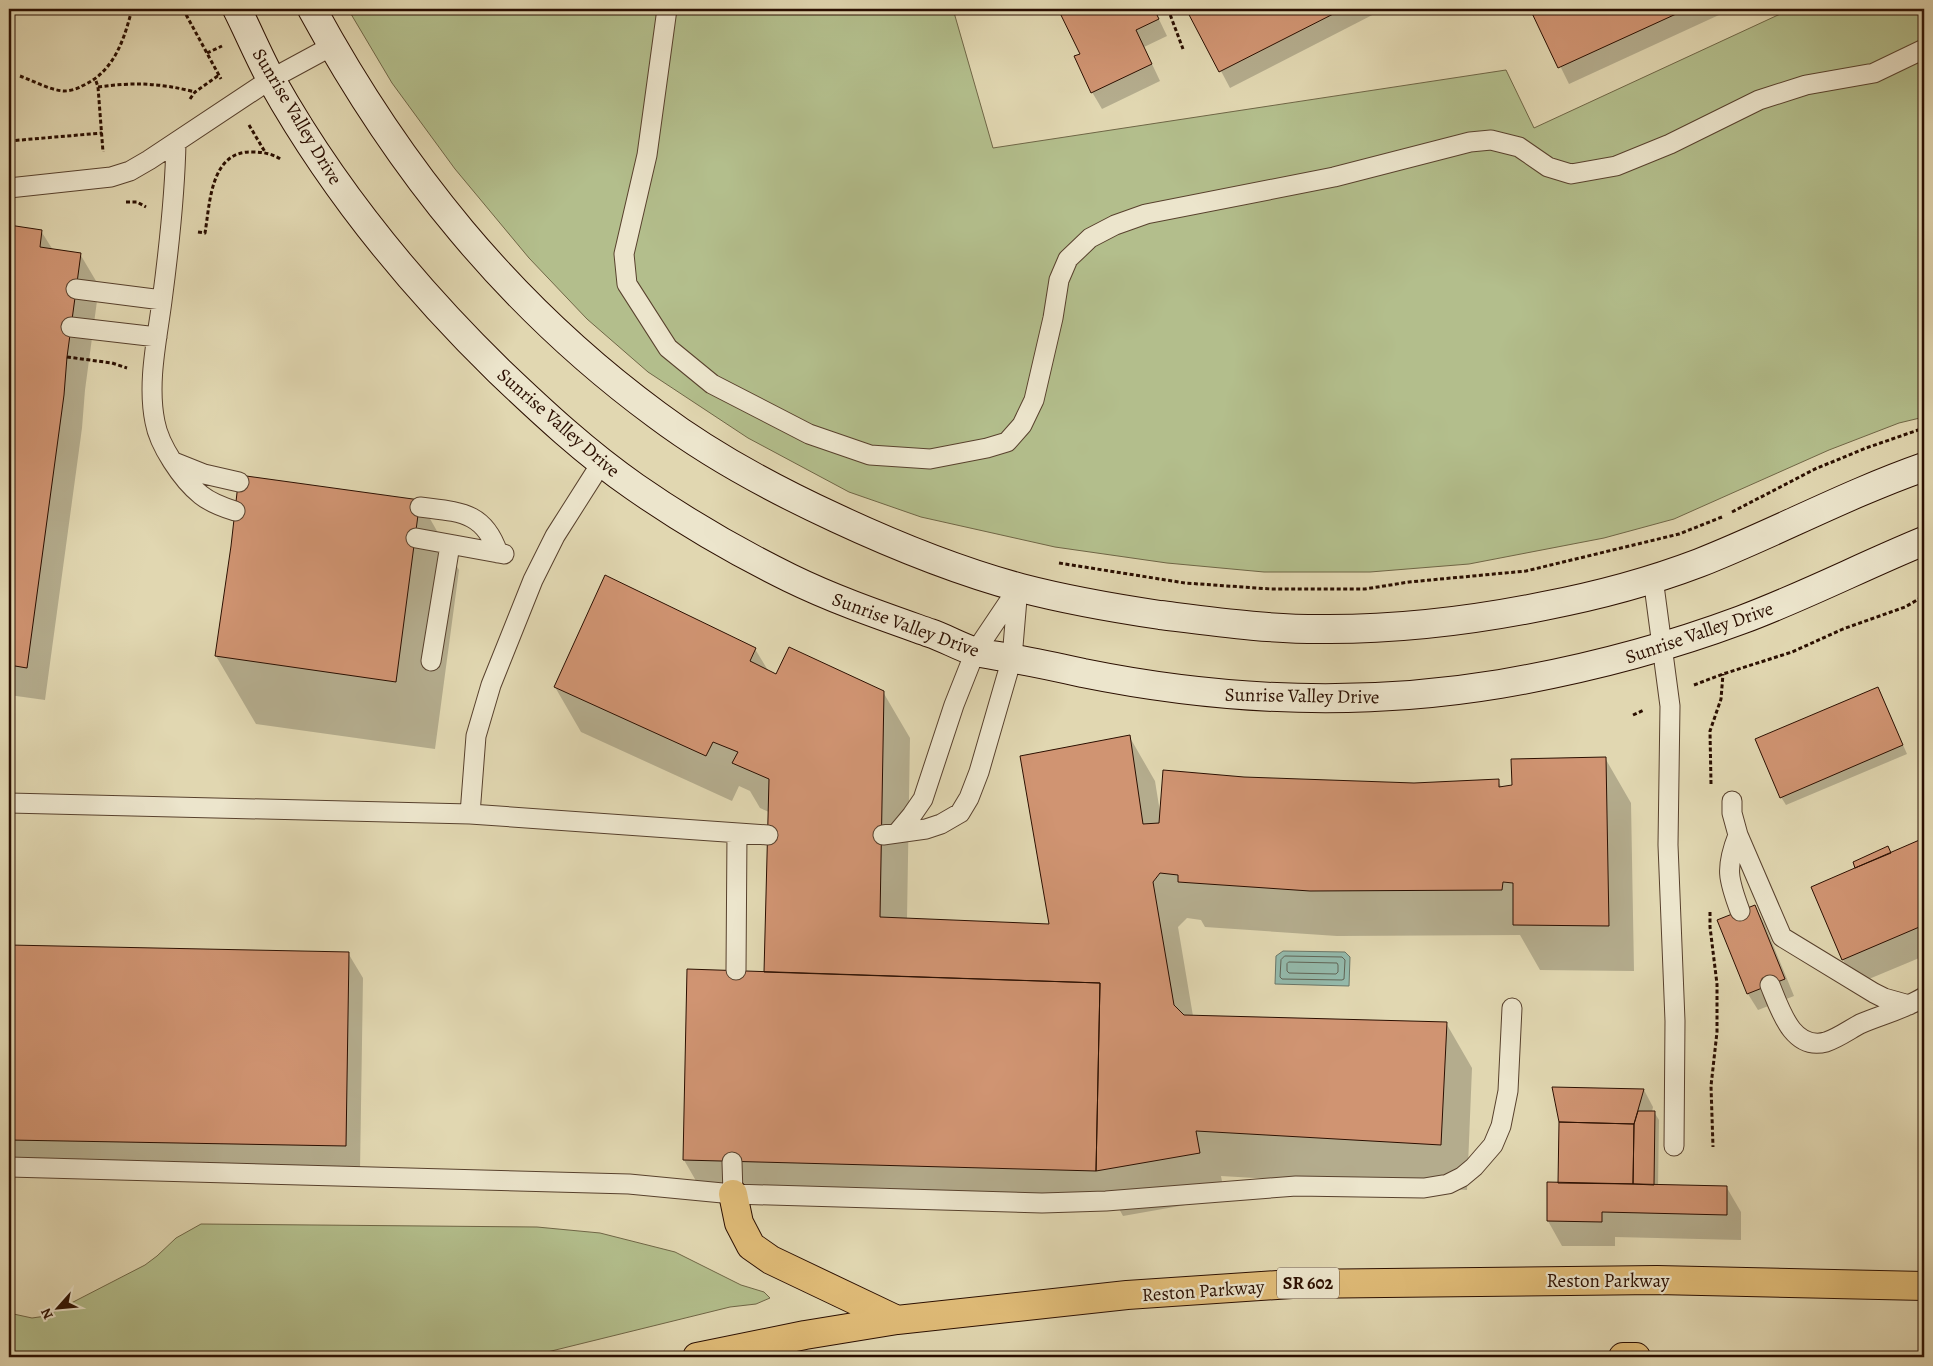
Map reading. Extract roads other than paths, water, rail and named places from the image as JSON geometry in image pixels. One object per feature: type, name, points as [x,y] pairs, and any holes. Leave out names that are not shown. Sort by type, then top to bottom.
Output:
[{"type":"main road","name":"Sunrise Valley Drive","points":[[237,9],[271,79],[334,178],[386,250],[450,322],[508,380],[565,432],[638,489],[708,533],[789,577],[851,605],[935,634],[975,652],[1124,681],[1250,697],[1329,699],[1426,693],[1497,684],[1604,663],[1663,646],[1754,615],[1924,541]]},
{"type":"main road","points":[[312,9],[377,120],[417,177],[469,242],[559,333],[648,409],[698,444],[782,493],[898,546],[1018,587],[1064,599],[1205,621],[1329,629],[1382,627],[1503,614],[1580,599],[1695,564],[1764,536],[1852,495],[1924,467]]},
{"type":"main road","points":[[733,1194],[739,1223],[751,1246],[771,1260],[897,1320]]},
{"type":"main road","name":"Reston Parkway","points":[[697,1357],[805,1335],[897,1320],[1127,1295],[1292,1284],[1658,1280],[1924,1286]]},
{"type":"main road","points":[[1622,1357],[1636,1357]]},
{"type":"lane","points":[[668,9],[647,155],[624,254],[628,284],[640,307],[668,348],[712,384],[809,434],[870,455],[930,459],[988,448],[1007,442],[1022,425],[1034,400],[1053,318],[1059,280],[1068,259],[1090,238],[1115,225],[1146,214],[1334,177],[1491,140],[1519,147],[1548,167],[1571,174],[1616,166],[1670,144],[1759,100],[1806,84],[1874,74],[1924,49]]},
{"type":"lane","points":[[9,188],[99,179],[124,174],[149,160],[271,79],[332,46]]},
{"type":"lane","points":[[176,142],[173,210],[153,373],[152,404],[154,422],[165,449],[199,494],[211,502],[235,511]]},
{"type":"lane","points":[[76,289],[162,300]]},
{"type":"lane","points":[[71,327],[157,337]]},
{"type":"lane","points":[[174,462],[204,474],[238,482]]},
{"type":"lane","points":[[470,814],[476,736],[491,685],[533,580],[555,536],[602,462]]},
{"type":"lane","points":[[416,538],[501,554],[488,531],[473,518],[454,512],[420,507]]},
{"type":"lane","points":[[431,661],[450,545]]},
{"type":"lane","points":[[1653,578],[1670,706],[1668,845],[1675,1021],[1674,1146]]},
{"type":"lane","points":[[1018,587],[1012,658],[979,772],[969,798],[960,813],[941,824],[926,829],[890,834],[912,816],[923,799],[954,705],[975,652],[1018,587]]},
{"type":"lane","points":[[1732,801],[1732,813],[1738,835],[1782,937],[1884,998],[1917,1001]]},
{"type":"lane","points":[[9,803],[470,814],[768,835]]},
{"type":"lane","points":[[736,970],[737,833]]},
{"type":"lane","points":[[1738,835],[1729,864],[1731,886],[1740,911]]},
{"type":"lane","points":[[1770,985],[1787,1024],[1794,1033],[1810,1044],[1818,1044],[1833,1039],[1859,1025],[1917,1001]]},
{"type":"lane","points":[[9,1167],[629,1184],[733,1194],[1042,1203],[1296,1186],[1424,1188],[1448,1184],[1462,1177],[1474,1167],[1493,1145],[1501,1126],[1508,1091],[1512,1008]]},
{"type":"lane","points":[[732,1162],[733,1194]]},
{"type":"water","points":[[1283,951],[1345,952],[1350,957],[1349,986],[1275,984],[1276,956]]}]
